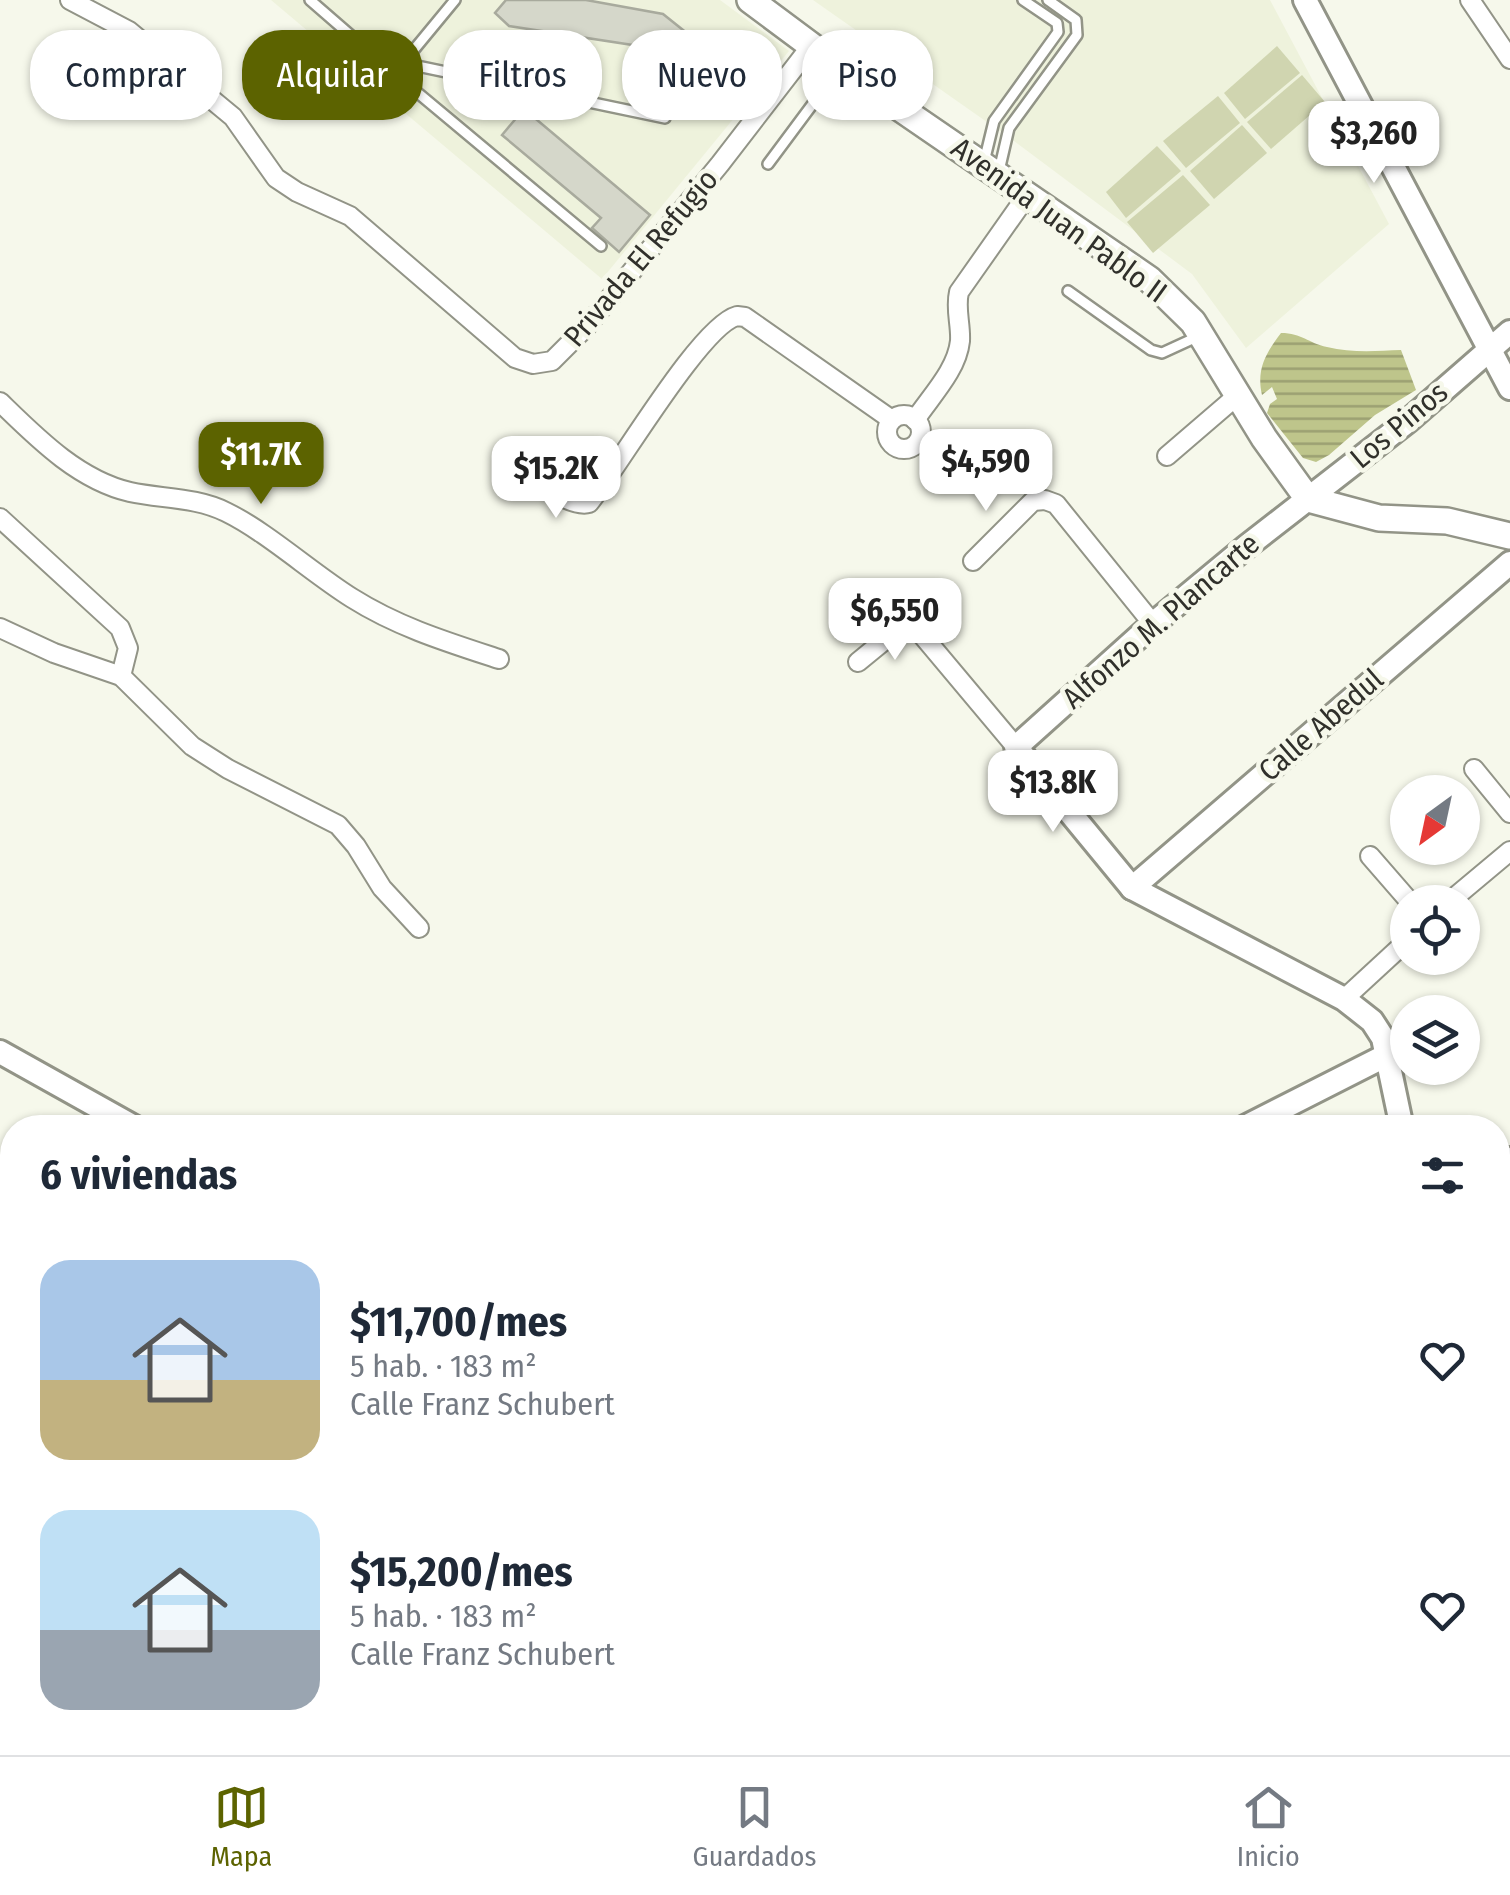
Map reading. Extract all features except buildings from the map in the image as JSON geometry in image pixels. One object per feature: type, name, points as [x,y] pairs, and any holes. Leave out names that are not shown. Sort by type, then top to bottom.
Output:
[{"type":"main road","name":"Avenida Juan Pablo II","points":[[750,0],[802,39]]},
{"type":"main road","name":"Avenida Juan Pablo II","points":[[918,120],[1149,279],[1193,322],[1264,438],[1308,499]]},
{"type":"main road","points":[[1308,499],[1379,518],[1447,521],[1510,536]]},
{"type":"street","name":"Privada El Refugio","points":[[70,0],[130,32],[233,117],[276,178],[350,216],[516,358],[534,364],[552,361],[587,326],[802,57]]},
{"type":"street","points":[[1306,0],[1510,388]]},
{"type":"street","points":[[1470,0],[1510,59]]},
{"type":"street","points":[[915,420],[955,360],[960,340],[956,304],[960,292],[1028,194]]},
{"type":"street","points":[[509,465],[567,500],[581,506],[589,503],[662,398],[719,326],[737,316],[892,420]]},
{"type":"street","name":"Los Pinos","points":[[1308,499],[1510,332]]},
{"type":"street","points":[[1167,456],[1238,395]]},
{"type":"street","points":[[0,402],[40,441],[98,482],[128,492],[195,501],[227,512],[352,598],[404,628],[499,660]]},
{"type":"street","points":[[907,415],[920,426],[921,438],[914,446],[903,449],[893,445],[888,436],[892,420],[907,415]]},
{"type":"street","name":"Alfonzo M. Plancarte","points":[[1016,747],[1153,624],[1308,499]]},
{"type":"street","points":[[974,561],[1033,501],[1045,500],[1056,504],[1153,624]]},
{"type":"street","points":[[0,518],[120,628],[128,648],[121,676]]},
{"type":"street","name":"Calle Abedul","points":[[1132,888],[1510,562]]},
{"type":"street","points":[[858,662],[902,626],[917,629],[1132,888],[1344,999],[1372,1021],[1383,1038],[1399,1115]]},
{"type":"street","points":[[0,628],[54,653],[121,676],[192,746],[228,769],[338,825],[382,888],[419,928]]},
{"type":"street","points":[[1474,770],[1510,813]]},
{"type":"street","points":[[1470,885],[1510,852]]},
{"type":"street","points":[[1370,856],[1395,885]]},
{"type":"street","points":[[1344,999],[1390,957]]},
{"type":"street","points":[[0,1052],[113,1115]]},
{"type":"street","points":[[1268,1115],[1387,1054]]},
{"type":"lane","points":[[310,0],[345,30]]},
{"type":"lane","points":[[423,39],[455,0]]},
{"type":"lane","points":[[1024,0],[1059,28],[1079,27]]},
{"type":"lane","points":[[991,169],[1009,128],[1077,35],[1076,20],[1048,0]]},
{"type":"lane","points":[[991,169],[994,122],[1059,28]]},
{"type":"lane","points":[[423,67],[622,109]]},
{"type":"lane","points":[[423,97],[601,246]]},
{"type":"lane","points":[[768,164],[802,119]]},
{"type":"lane","points":[[1068,291],[1151,350],[1162,353],[1201,335]]},
{"type":"shaded area","points":[[271,0],[720,0],[761,30],[622,30],[622,120],[732,120],[602,279],[413,120],[423,120],[423,30],[307,30]]},
{"type":"shaded area","points":[[813,0],[1270,0],[1389,224],[1246,348],[1192,274],[933,84],[933,30],[856,30]]},
{"type":"shaded area","points":[[1277,46],[1300,73],[1245,119],[1224,93]]},
{"type":"shaded area","points":[[1302,75],[1325,102],[1271,149],[1247,122]]},
{"type":"shaded area","points":[[1218,96],[1240,123],[1186,168],[1163,141]]},
{"type":"shaded area","points":[[1242,125],[1267,153],[1214,199],[1190,171]]},
{"type":"shaded area","points":[[1157,146],[1181,171],[1126,218],[1106,192]]},
{"type":"shaded area","points":[[1183,175],[1210,205],[1153,253],[1127,222]]},
{"type":"shaded area","points":[[1281,333],[1336,349],[1401,350],[1416,390],[1375,415],[1329,455],[1316,462],[1303,458],[1267,413],[1277,399],[1272,387],[1262,395],[1260,377],[1264,362]]}]
